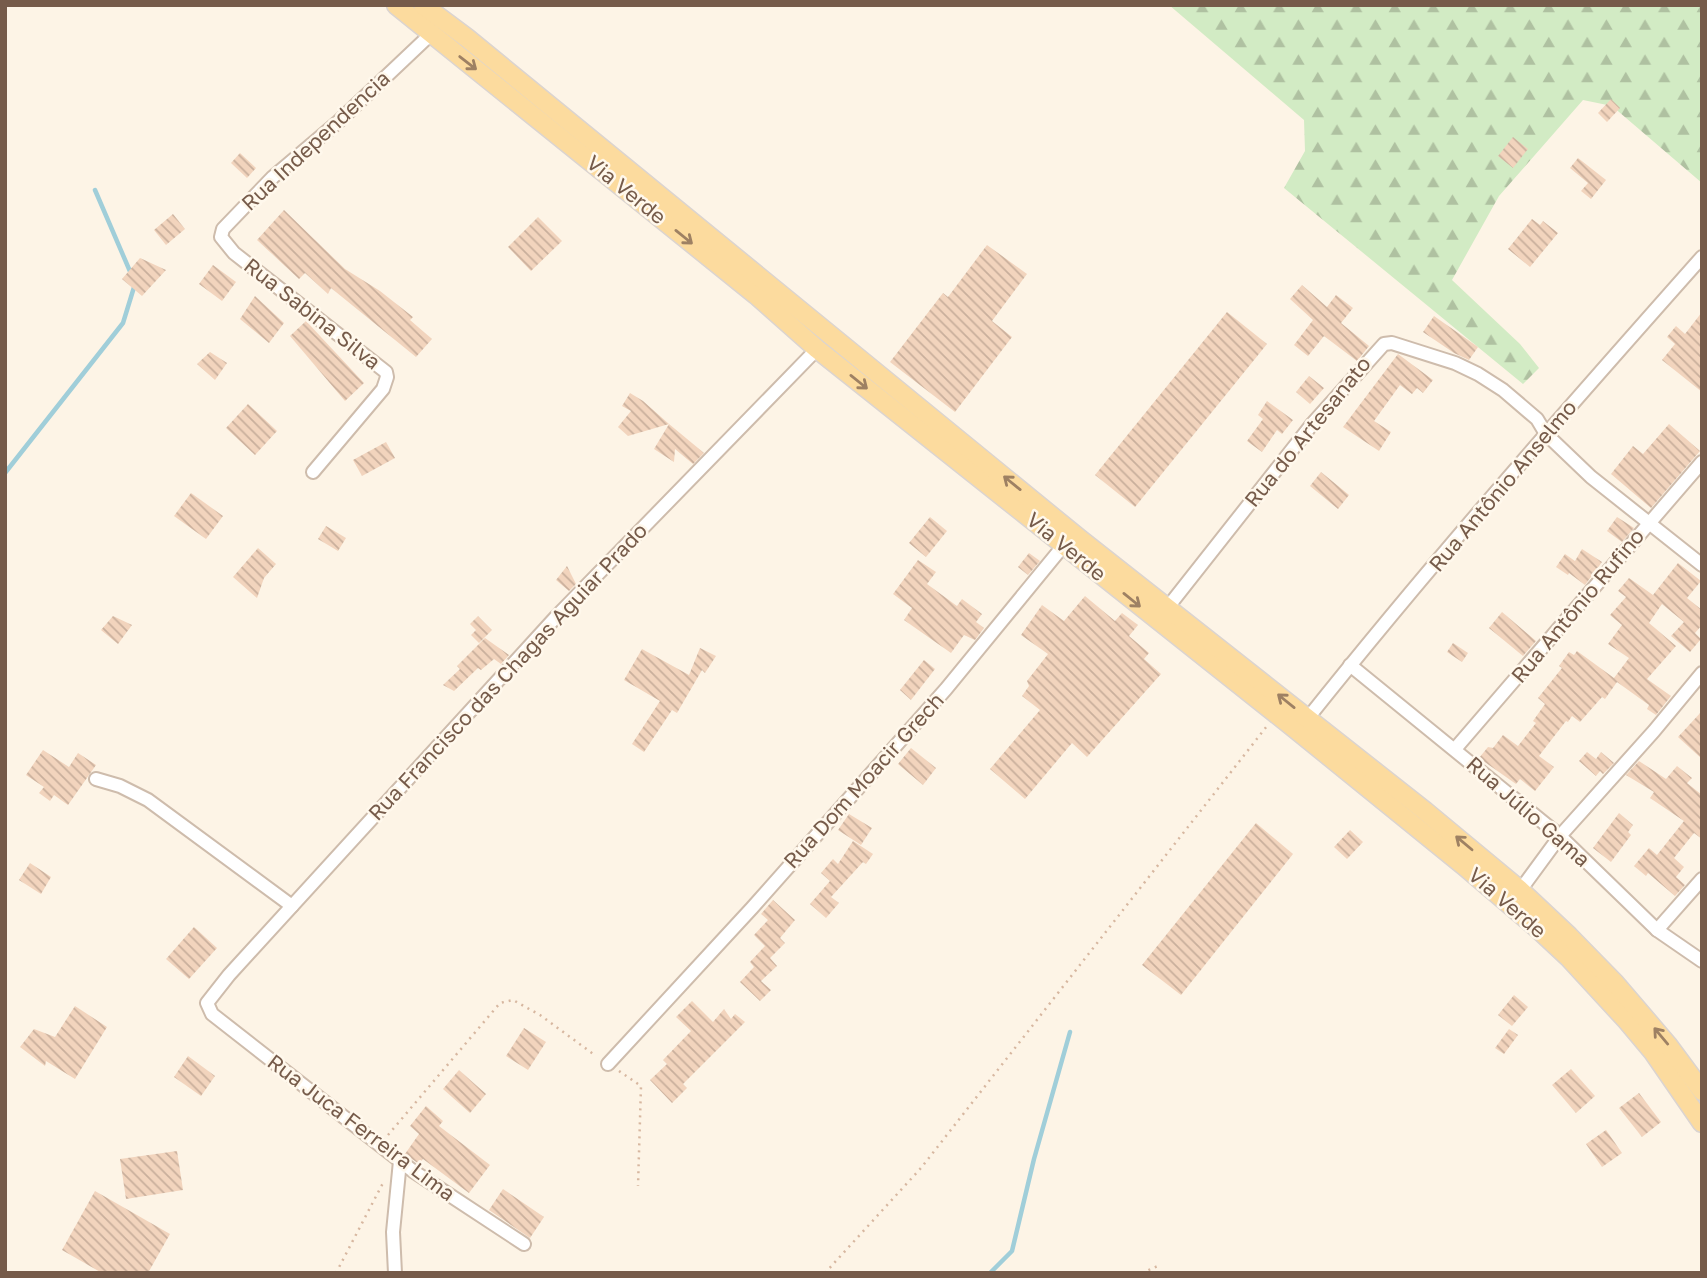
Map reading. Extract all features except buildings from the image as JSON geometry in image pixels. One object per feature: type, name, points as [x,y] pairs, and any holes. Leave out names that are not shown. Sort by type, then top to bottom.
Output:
[{"type":"main road","name":"Via Verde","points":[[396,5],[746,287],[817,349],[1276,714],[1515,898],[1569,936],[1615,983],[1668,1045],[1702,1091]]},
{"type":"main road","name":"Via Verde","points":[[423,5],[467,38],[1081,540],[1308,718],[1515,898],[1628,1021],[1702,1123]]},
{"type":"street","name":"Rua Independencia","points":[[234,253],[221,237],[223,229],[273,177],[338,122],[431,34]]},
{"type":"street","name":"Rua Sabina Silva","points":[[234,253],[382,367],[387,377],[385,386],[313,472]]},
{"type":"street","name":"Rua Antônio Anselmo","points":[[1308,718],[1546,434],[1702,257]]},
{"type":"street","name":"Rua do Artesanato","points":[[1168,607],[1313,423],[1384,344],[1392,343],[1428,354],[1478,374],[1523,406],[1537,419],[1546,434]]},
{"type":"street","name":"Rua Francisco das Chagas Aguiar Prado","points":[[207,1003],[229,975],[556,617],[817,349]]},
{"type":"street","points":[[1546,434],[1591,477],[1702,565]]},
{"type":"street","name":"Rua Antônio Rufino","points":[[1455,749],[1702,462]]},
{"type":"street","name":"Rua Dom Moacir Grech","points":[[608,1064],[752,908],[946,688],[1064,545]]},
{"type":"street","name":"Rua Júlio Gama","points":[[1350,666],[1560,836],[1657,930],[1702,961]]},
{"type":"street","points":[[1515,898],[1560,836],[1654,732],[1702,673]]},
{"type":"street","points":[[96,779],[120,786],[148,800],[292,906]]},
{"type":"street","points":[[1657,930],[1702,879]]},
{"type":"street","name":"Rua Juca Ferreira Lima","points":[[207,1003],[212,1014],[420,1177],[524,1244]]},
{"type":"street","points":[[395,1273],[393,1232],[398,1159]]},
{"type":"path","points":[[825,1273],[921,1168],[1276,714]]},
{"type":"path","points":[[398,1159],[386,1138],[500,1003],[513,1000],[540,1015],[641,1086],[638,1186]]},
{"type":"path","points":[[336,1273],[384,1180]]},
{"type":"path","points":[[1142,1273],[1160,1265]]},
{"type":"green space","points":[[1169,5],[1702,5],[1702,183],[1612,106],[1583,100],[1499,196],[1452,280],[1520,344],[1539,368],[1523,384],[1284,188],[1305,151],[1304,120]]},
{"type":"waterway","points":[[95,190],[132,276]]},
{"type":"waterway","points":[[5,473],[123,323],[135,284]]},
{"type":"waterway","points":[[990,1273],[1012,1251],[1034,1159],[1070,1032]]}]
